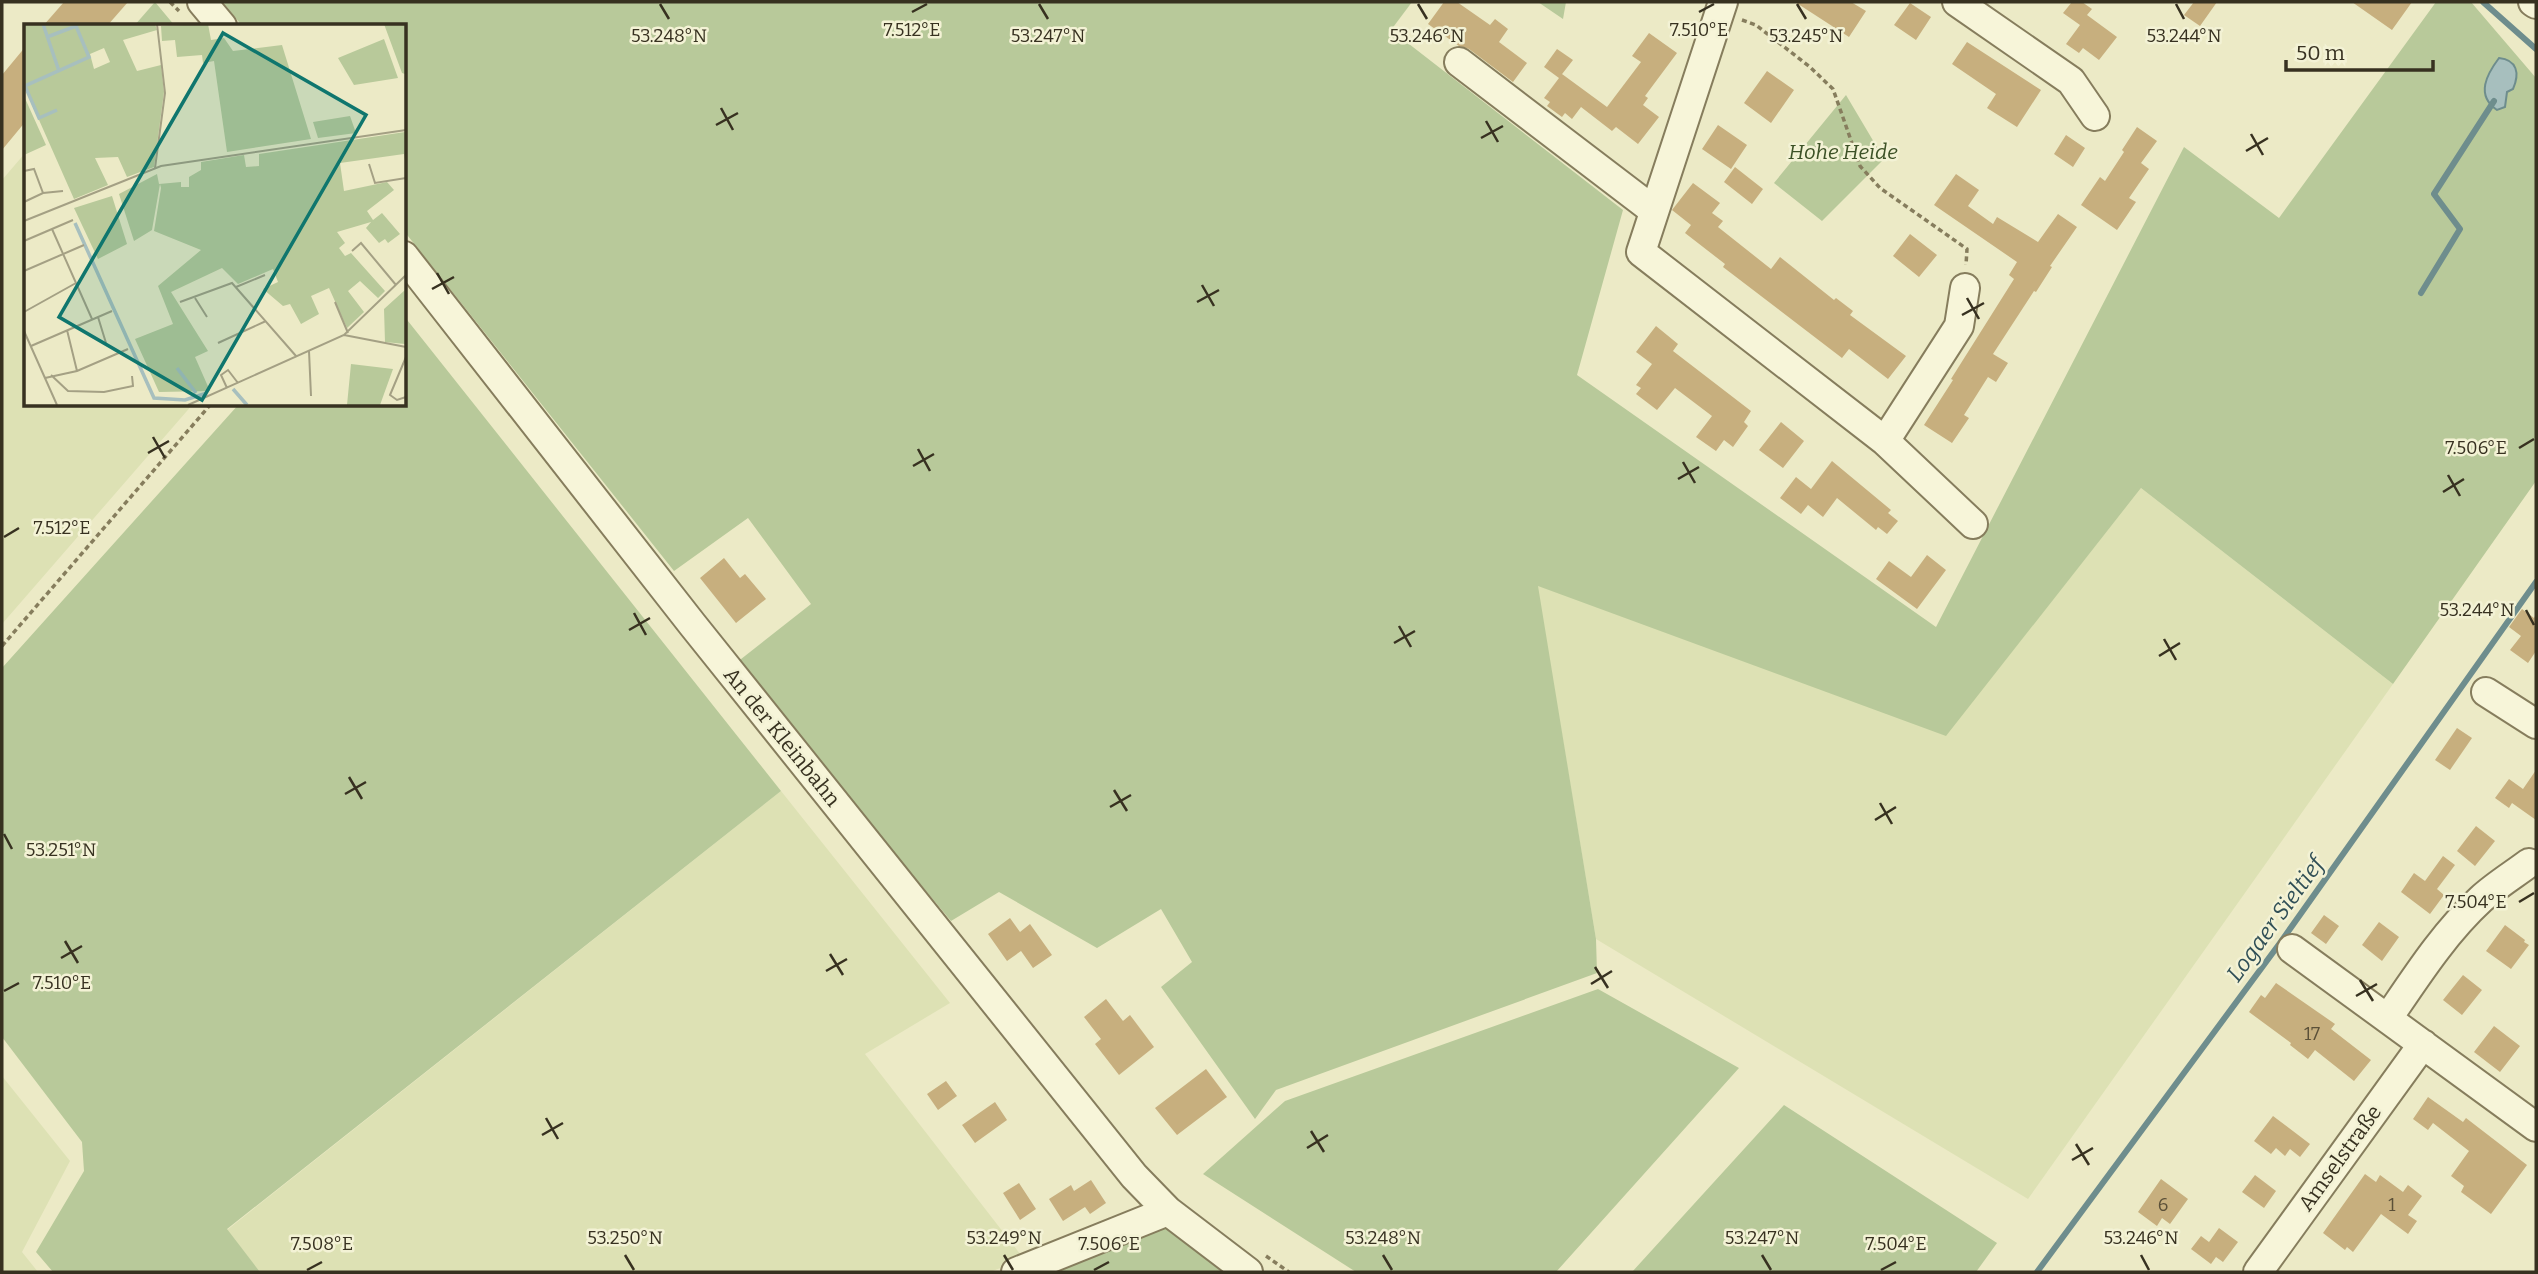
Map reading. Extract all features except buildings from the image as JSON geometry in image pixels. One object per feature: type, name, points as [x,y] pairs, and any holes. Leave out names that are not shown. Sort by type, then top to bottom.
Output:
[{"type":"street","points":[[202,2],[220,24]]},
{"type":"street","points":[[1958,2],[2071,81],[2095,116]]},
{"type":"street","points":[[1720,9],[1641,252],[1885,441],[1973,524]]},
{"type":"street","points":[[1459,62],[1653,210]]},
{"type":"street","name":"An der Kleinbahn","points":[[406,259],[692,624],[1134,1176],[1168,1211],[1248,1272]]},
{"type":"street","points":[[1885,441],[1959,326],[1965,288]]},
{"type":"street","points":[[2487,692],[2536,724]]},
{"type":"street","points":[[2388,1018],[2460,921],[2482,898],[2529,863]]},
{"type":"street","points":[[2292,949],[2536,1127]]},
{"type":"street","name":"Amselstraße","points":[[2258,1272],[2423,1044]]},
{"type":"street","points":[[1016,1272],[1168,1211]]},
{"type":"path","points":[[1720,9],[1730,17],[1756,25],[1810,67],[1833,89],[1860,166],[1880,188],[1967,249],[1965,288]]},
{"type":"path","points":[[2,646],[209,406]]},
{"type":"green space","points":[[155,2],[173,24],[136,24]]},
{"type":"green space","points":[[223,2],[1412,2],[1391,30],[1623,210],[1577,375],[1936,627],[2184,147],[2279,218],[2436,2],[2471,2],[2536,78],[2536,481],[2393,684],[2141,488],[1946,736],[1538,586],[1596,939],[1597,973],[1276,1090],[1255,1119],[1161,987],[1192,962],[1161,909],[1097,948],[999,892],[951,921],[736,663],[811,604],[748,518],[674,571],[406,234],[406,24],[240,24]]},
{"type":"green space","points":[[1538,2],[1566,2],[1563,19]]},
{"type":"green space","name":"Hohe Heide","points":[[1846,95],[1884,159],[1822,221],[1774,183]]},
{"type":"green space","points":[[24,154],[24,406],[191,406],[2,624],[2,180]]},
{"type":"green space","points":[[406,319],[781,791],[227,1229],[260,1272],[53,1272],[36,1252],[84,1171],[82,1142],[2,1037],[2,668],[237,406],[406,406]]},
{"type":"green space","points":[[2141,488],[2393,684],[2028,1199],[1596,939],[1537,585],[1946,735]]},
{"type":"green space","points":[[781,791],[950,1003],[865,1054],[1024,1259],[990,1272],[260,1272],[227,1230]]},
{"type":"green space","points":[[1598,989],[1739,1068],[1556,1272],[1356,1272],[1203,1174],[1285,1101]]},
{"type":"green space","points":[[2,1076],[70,1161],[22,1252],[38,1272],[2,1272]]},
{"type":"green space","points":[[1784,1105],[1997,1243],[1976,1272],[1632,1272]]},
{"type":"green space","points":[[1165,1226],[1222,1272],[1049,1272]]},
{"type":"water","points":[[2499,58],[2513,64],[2516,78],[2513,89],[2507,92],[2505,107],[2497,110],[2486,98],[2485,84]]},
{"type":"waterway","name":"Logaer Sieltief","points":[[2483,2],[2536,49]]},
{"type":"waterway","points":[[2421,293],[2460,229],[2434,194],[2494,101]]},
{"type":"waterway","name":"Logaer Sieltief","points":[[2037,1272],[2280,943],[2536,582]]}]
